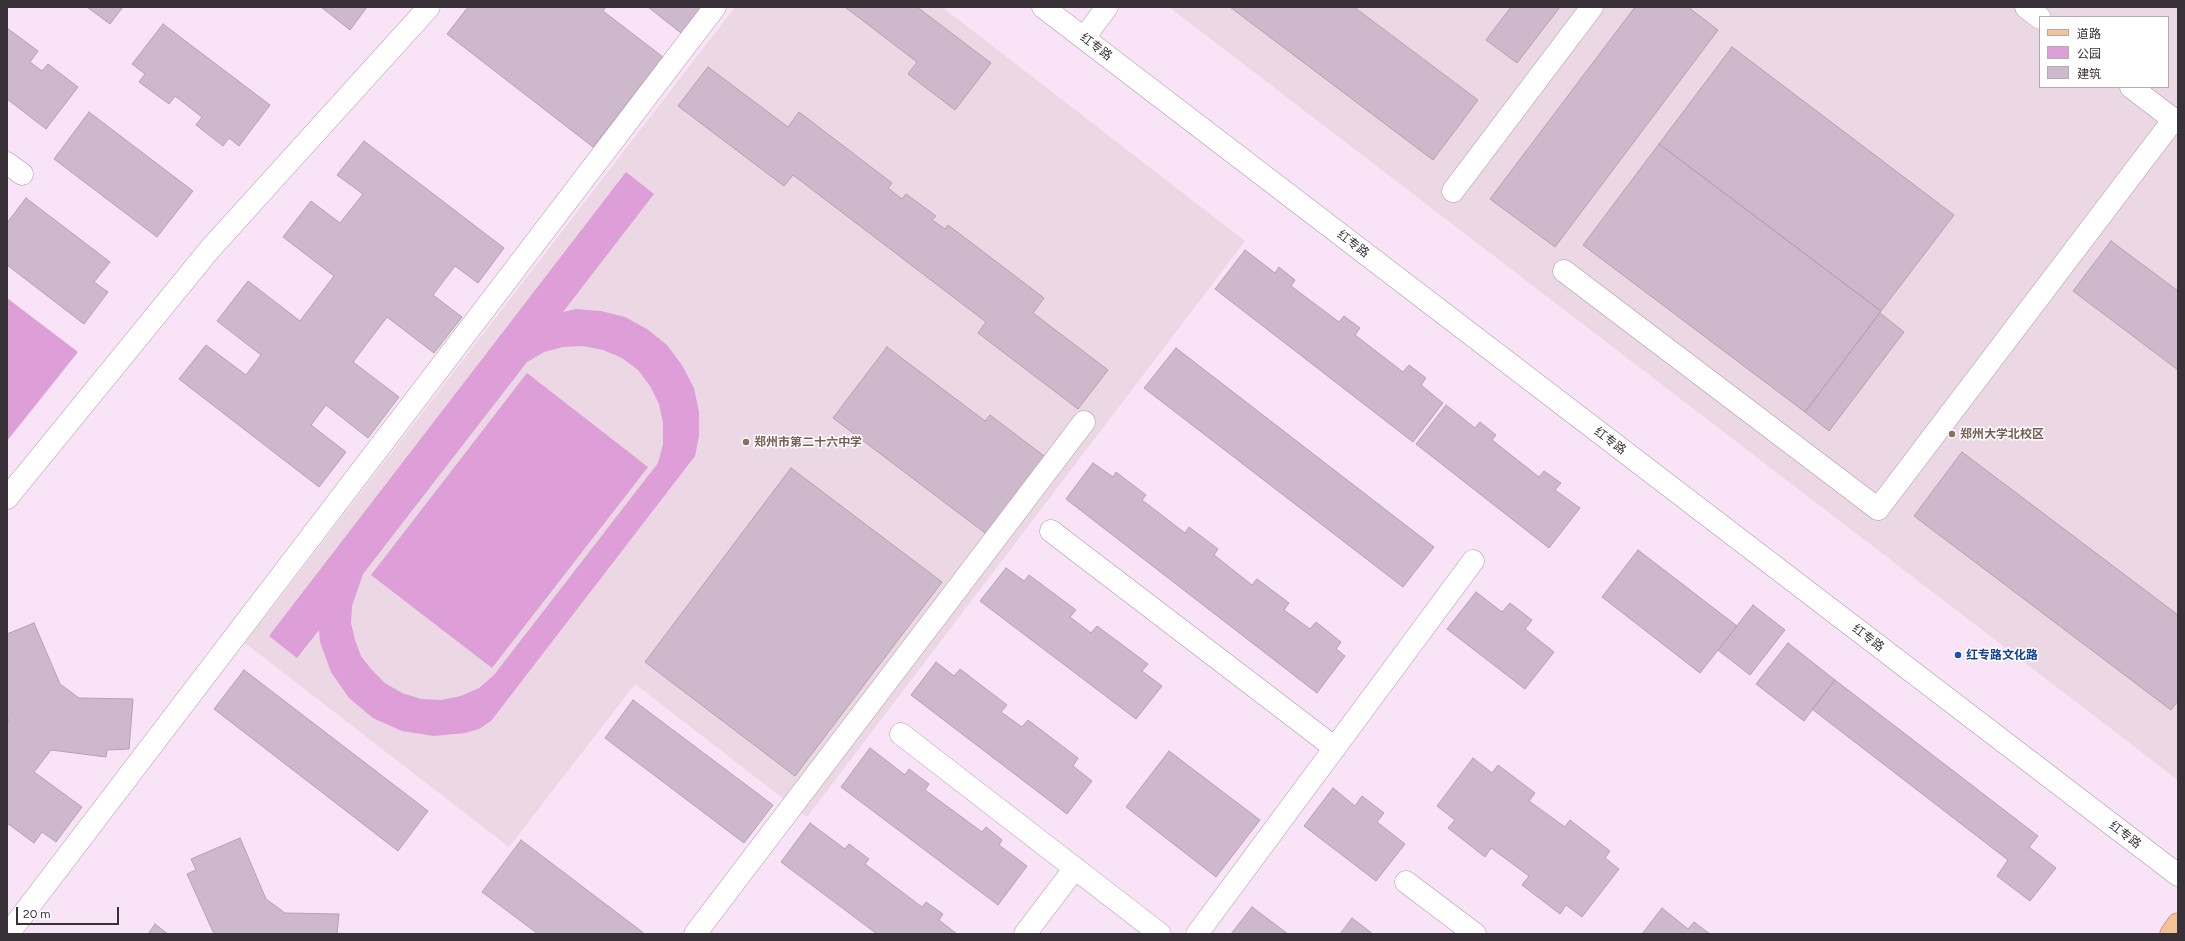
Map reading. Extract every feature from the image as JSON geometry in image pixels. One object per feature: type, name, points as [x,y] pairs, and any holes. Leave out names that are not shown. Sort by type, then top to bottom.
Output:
[{"type":"main road","points":[[2171,934],[2178,924]]},
{"type":"street","points":[[7,498],[210,249],[429,7]]},
{"type":"street","points":[[8,934],[715,7]]},
{"type":"street","name":"红专路","points":[[1043,7],[2178,875]]},
{"type":"street","points":[[1084,38],[1108,7]]},
{"type":"street","points":[[1452,191],[1592,7]]},
{"type":"street","points":[[2026,7],[2039,17]]},
{"type":"street","points":[[1564,271],[1878,509],[2176,121],[2132,88]]},
{"type":"street","points":[[696,934],[1084,422]]},
{"type":"street","points":[[1051,531],[1335,748]]},
{"type":"street","points":[[1197,934],[1473,561]]},
{"type":"street","points":[[901,734],[1160,934]]},
{"type":"street","points":[[1026,934],[1075,868]]},
{"type":"street","points":[[1406,882],[1476,934]]},
{"type":"shaded area","name":"郑州市第二十六中学","points":[[735,7],[942,7],[1245,241],[807,817],[635,684],[509,847],[245,643]]},
{"type":"shaded area","name":"郑州大学北校区","points":[[1169,7],[2178,7],[2178,780]]},
{"type":"green space","points":[[626,172],[654,194],[563,312],[576,309],[601,311],[625,317],[647,329],[667,345],[682,365],[694,388],[699,412],[699,436],[695,456],[491,721],[479,729],[465,733],[434,736],[402,731],[373,718],[349,698],[331,672],[320,642],[319,630],[297,658],[269,636]],"holes":[[[583,346],[603,350],[622,358],[638,370],[650,386],[659,404],[663,423],[663,444],[658,463],[494,675],[479,688],[461,696],[441,700],[421,699],[402,693],[385,683],[361,656],[351,623],[352,606],[363,574],[527,362],[544,352],[563,347]]]},
{"type":"green space","points":[[7,298],[78,352],[7,441]]},
{"type":"green space","points":[[527,373],[648,467],[492,668],[371,575]]},
{"type":"building","points":[[87,7],[123,7],[110,24]]},
{"type":"building","points":[[321,7],[367,7],[350,30]]},
{"type":"building","points":[[468,7],[606,7],[603,11],[663,57],[593,147],[447,34]]},
{"type":"building","points":[[648,7],[701,7],[681,33]]},
{"type":"building","points":[[845,7],[917,7],[991,63],[955,110],[908,74],[917,62]]},
{"type":"building","points":[[1230,7],[1354,7],[1478,100],[1433,160]]},
{"type":"building","points":[[1511,7],[1560,7],[1517,63],[1486,40]]},
{"type":"building","points":[[1635,7],[1688,7],[1718,30],[1555,247],[1490,199]]},
{"type":"building","points":[[163,24],[270,105],[239,146],[229,138],[223,146],[196,125],[202,117],[175,96],[169,104],[139,82],[145,74],[132,64]]},
{"type":"building","points":[[7,28],[38,51],[30,62],[42,71],[48,64],[78,87],[46,129],[7,99]]},
{"type":"building","points":[[1732,47],[1954,215],[1881,311],[1659,144]]},
{"type":"building","points":[[708,67],[788,127],[799,112],[892,183],[888,188],[902,199],[906,194],[936,216],[932,220],[945,229],[948,225],[1044,298],[1033,313],[1108,370],[1078,409],[978,333],[986,322],[793,175],[784,186],[678,106]]},
{"type":"building","points":[[89,112],[193,191],[157,237],[54,159]]},
{"type":"building","points":[[364,141],[504,248],[478,283],[455,266],[433,295],[462,317],[434,353],[387,317],[353,362],[399,397],[368,438],[326,405],[311,425],[346,452],[319,487],[179,379],[206,345],[246,375],[261,355],[217,321],[248,281],[300,321],[334,276],[283,237],[311,201],[340,223],[363,194],[337,175]]},
{"type":"building","points":[[1659,144],[1881,311],[1805,412],[1583,245]]},
{"type":"building","points":[[26,198],[110,262],[94,282],[108,292],[84,324],[7,265],[7,223]]},
{"type":"building","points":[[2111,241],[2178,291],[2178,370],[2073,291]]},
{"type":"building","points":[[1245,250],[1275,273],[1279,267],[1295,280],[1291,286],[1339,322],[1344,316],[1360,328],[1355,335],[1403,372],[1409,365],[1426,378],[1421,385],[1443,403],[1413,442],[1215,289]]},
{"type":"building","points":[[1880,313],[1904,332],[1829,431],[1805,412]]},
{"type":"building","points":[[887,347],[985,421],[990,415],[1048,459],[989,536],[833,418]]},
{"type":"building","points":[[1176,348],[1434,547],[1403,587],[1144,388]]},
{"type":"building","points":[[1446,405],[1475,428],[1480,422],[1496,435],[1492,440],[1539,477],[1544,471],[1561,483],[1555,490],[1580,508],[1549,548],[1416,444]]},
{"type":"building","points":[[1962,452],[2178,615],[2178,701],[2171,710],[1914,516]]},
{"type":"building","points":[[1093,463],[1113,477],[1116,472],[1146,495],[1142,500],[1185,533],[1189,527],[1218,549],[1214,555],[1252,585],[1257,579],[1289,603],[1284,610],[1310,629],[1316,622],[1341,642],[1336,649],[1345,656],[1317,693],[1066,499]]},
{"type":"building","points":[[791,468],[942,582],[795,776],[645,662]]},
{"type":"building","points":[[1638,550],[1737,626],[1700,673],[1602,597]]},
{"type":"building","points":[[1006,568],[1024,581],[1029,575],[1076,610],[1070,617],[1091,633],[1097,626],[1148,664],[1142,671],[1162,686],[1136,719],[980,601]]},
{"type":"building","points":[[1476,592],[1502,612],[1510,603],[1532,620],[1525,629],[1554,652],[1525,689],[1447,629]]},
{"type":"building","points":[[1753,605],[1785,630],[1750,675],[1718,650]]},
{"type":"building","points":[[34,623],[60,684],[79,698],[133,699],[129,749],[107,750],[106,757],[51,750],[34,772],[82,807],[56,842],[42,832],[34,843],[7,823],[7,723],[9,721],[7,717],[7,634]]},
{"type":"building","points":[[1788,643],[1835,680],[1804,721],[1756,684]]},
{"type":"building","points":[[936,662],[954,676],[960,669],[1007,705],[1001,712],[1022,727],[1028,720],[1078,758],[1073,766],[1092,781],[1067,814],[911,695]]},
{"type":"building","points":[[244,670],[428,811],[398,851],[214,709]]},
{"type":"building","points":[[1835,680],[2038,836],[2029,847],[2056,868],[2030,901],[1997,876],[2008,860],[1812,709]]},
{"type":"building","points":[[633,700],[773,805],[744,843],[605,738]]},
{"type":"building","points":[[870,748],[905,775],[909,769],[929,784],[925,790],[982,832],[986,827],[1002,840],[999,845],[1027,866],[998,905],[841,787]]},
{"type":"building","points":[[1169,751],[1260,820],[1216,877],[1126,807]]},
{"type":"building","points":[[1473,758],[1492,773],[1498,765],[1535,793],[1529,801],[1565,827],[1570,820],[1610,851],[1605,858],[1619,869],[1582,917],[1566,905],[1560,914],[1522,885],[1529,876],[1491,848],[1485,857],[1448,828],[1455,820],[1437,806]]},
{"type":"building","points":[[1333,788],[1355,806],[1362,796],[1384,813],[1377,822],[1405,844],[1376,881],[1304,826]]},
{"type":"building","points":[[810,823],[845,849],[849,844],[869,859],[865,864],[922,907],[926,902],[943,914],[939,920],[957,934],[877,934],[781,862]]},
{"type":"building","points":[[240,838],[266,899],[285,913],[339,914],[337,934],[214,934],[187,874],[196,870],[191,859]]},
{"type":"building","points":[[521,840],[645,934],[538,934],[482,892]]},
{"type":"building","points":[[1252,907],[1288,934],[1231,934]]},
{"type":"building","points":[[1662,908],[1688,929],[1694,922],[1710,934],[1642,934]]},
{"type":"building","points":[[1352,918],[1373,934],[1340,934]]},
{"type":"building","points":[[155,924],[168,934],[148,934]]},
{"type":"place","name":"郑州大学北校区","points":[[1952,434]]},
{"type":"place","name":"郑州市第二十六中学","points":[[746,442]]},
{"type":"place","name":"红专路文化路","points":[[1958,655]]}]
